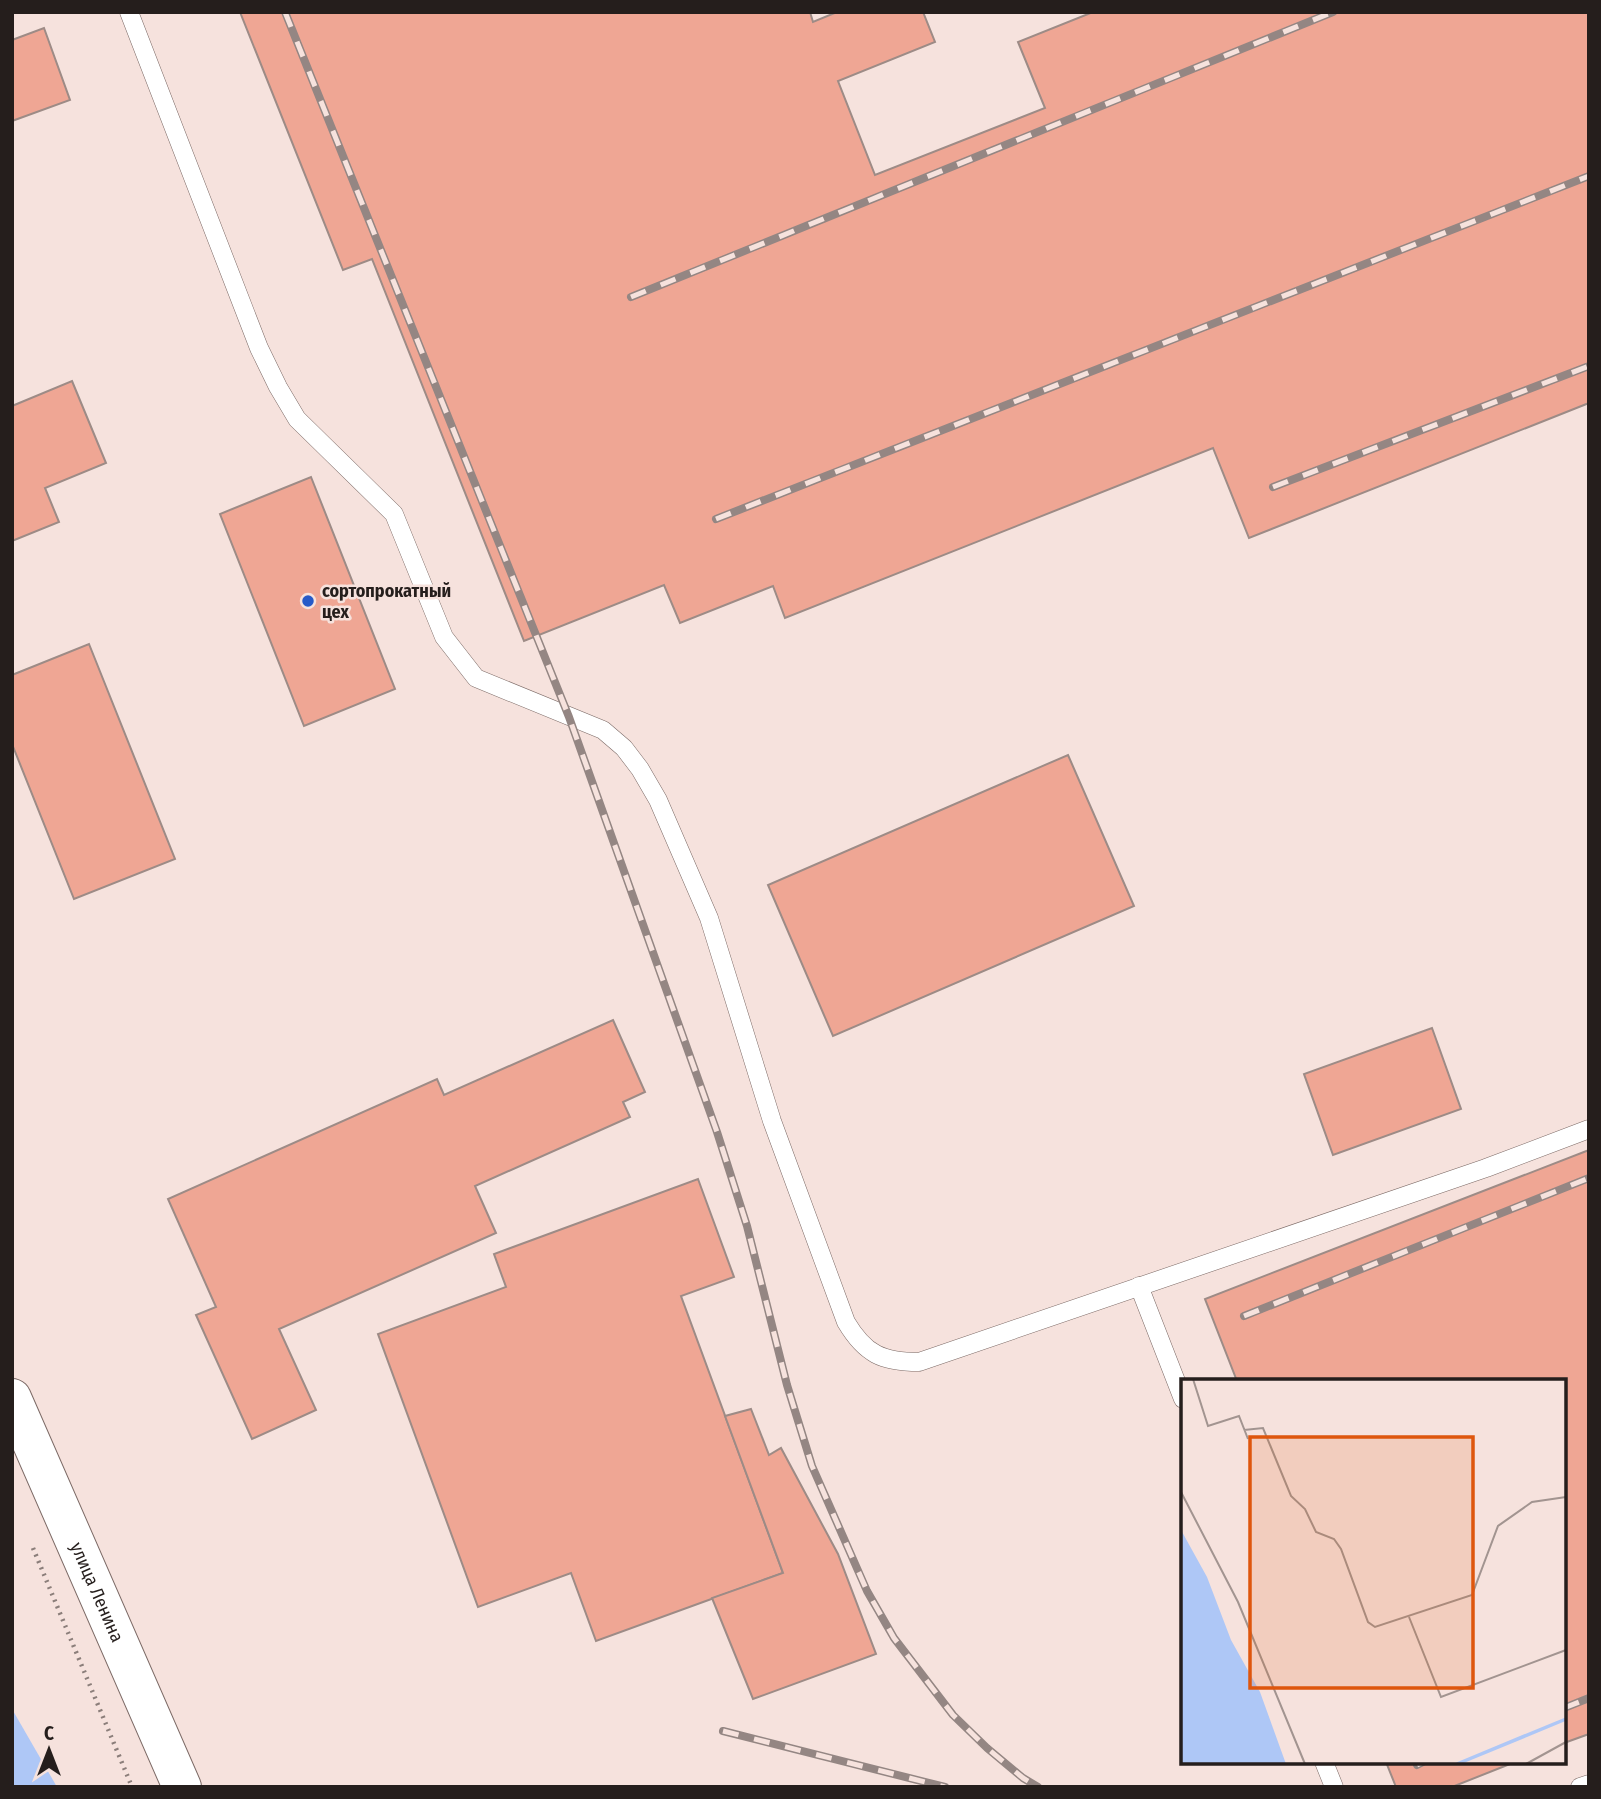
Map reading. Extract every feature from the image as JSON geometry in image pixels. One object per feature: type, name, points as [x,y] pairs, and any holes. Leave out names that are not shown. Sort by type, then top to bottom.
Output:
[{"type":"main road","name":"улица Ленина","points":[[12,1398],[182,1787]]},
{"type":"lane","points":[[130,12],[259,348],[297,419],[394,514],[444,637],[476,678],[603,730],[624,748],[658,800],[709,918],[772,1121],[846,1322],[855,1338],[874,1355],[895,1362],[919,1362],[1486,1168],[1589,1129]]},
{"type":"lane","points":[[1139,1286],[1181,1394]]},
{"type":"lane","points":[[1325,1764],[1334,1787]]},
{"type":"lane","points":[[1580,1787],[1589,1784]]},
{"type":"path","points":[[28,1537],[132,1787]]},
{"type":"water","points":[[12,1709],[57,1787],[12,1787]]},
{"type":"building","points":[[240,12],[810,12],[813,22],[837,12],[923,12],[935,42],[838,81],[875,175],[1045,108],[1018,42],[1093,12],[1589,12],[1589,403],[1249,538],[1213,448],[785,618],[773,586],[680,623],[664,585],[524,641],[372,259],[343,270]]},
{"type":"building","points":[[44,28],[70,100],[12,121],[12,40]]},
{"type":"building","points":[[72,381],[106,463],[45,488],[59,522],[12,541],[12,406]]},
{"type":"building","name":"сортопрокатный цех","points":[[311,477],[395,689],[304,726],[220,514]]},
{"type":"building","points":[[89,644],[175,859],[74,899],[12,744],[12,675]]},
{"type":"building","points":[[1068,755],[1134,906],[833,1036],[768,885]]},
{"type":"building","points":[[613,1020],[645,1092],[623,1102],[630,1117],[475,1186],[496,1233],[279,1329],[316,1410],[252,1439],[196,1315],[216,1307],[168,1199],[437,1079],[444,1095]]},
{"type":"building","points":[[1432,1028],[1461,1109],[1333,1155],[1304,1074]]},
{"type":"building","points":[[1589,1150],[1589,1734],[1566,1742],[1566,1379],[1236,1379],[1205,1299]]},
{"type":"building","points":[[698,1179],[734,1277],[681,1296],[783,1573],[596,1641],[571,1573],[478,1607],[378,1334],[506,1287],[494,1254]]},
{"type":"building","points":[[751,1409],[769,1455],[781,1448],[838,1554],[876,1654],[753,1699],[712,1598],[783,1573],[725,1416]]},
{"type":"building","points":[[1387,1764],[1510,1764],[1452,1787],[1396,1787]]},
{"type":"railway","points":[[285,12],[569,717],[717,1132],[747,1226],[787,1385],[812,1466],[867,1591],[894,1638],[953,1715],[987,1748],[1038,1787]]},
{"type":"railway","points":[[631,297],[1333,12]]},
{"type":"railway","points":[[716,519],[1589,176]]},
{"type":"railway","points":[[1273,487],[1589,366]]},
{"type":"railway","points":[[1244,1316],[1589,1178]]},
{"type":"railway","points":[[1566,1707],[1589,1698]]},
{"type":"railway","points":[[723,1731],[945,1787]]},
{"type":"place","name":"сортопрокатный цех","points":[[308,601]]}]
